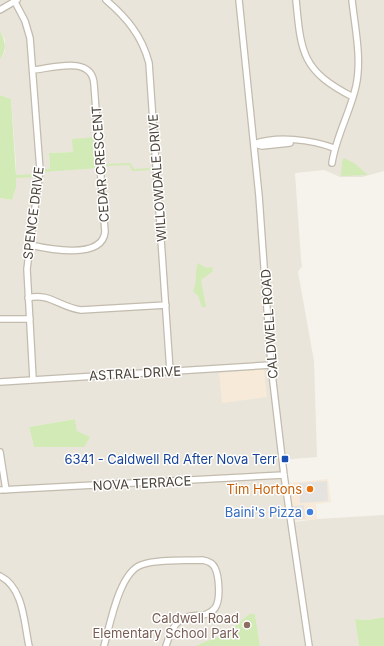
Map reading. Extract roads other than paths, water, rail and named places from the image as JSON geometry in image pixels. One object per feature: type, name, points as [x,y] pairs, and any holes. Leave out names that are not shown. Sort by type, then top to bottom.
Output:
[{"type":"street","name":"WILLOWDALE DRIVE","points":[[106,0],[135,29],[142,40],[149,63],[170,371]]},
{"type":"street","name":"CALDWELL ROAD","points":[[239,0],[254,144],[271,365],[284,475],[309,646]]},
{"type":"street","points":[[296,0],[299,36],[305,56],[318,75],[331,86],[353,97]]},
{"type":"street","points":[[332,163],[334,148],[356,86],[358,63],[352,0]]},
{"type":"street","points":[[0,10],[16,1]]},
{"type":"street","name":"SPENCE DRIVE","points":[[16,1],[29,32],[40,170],[27,269],[33,379]]},
{"type":"street","name":"CEDAR CRESCENT","points":[[30,245],[46,249],[80,250],[99,244],[103,239],[105,232],[94,84],[92,75],[87,68],[79,65],[33,70]]},
{"type":"street","points":[[254,144],[262,146],[291,143],[294,141],[316,142],[334,148]]},
{"type":"street","points":[[28,298],[45,297],[70,308],[81,310],[166,305]]},
{"type":"street","points":[[0,319],[30,319]]},
{"type":"street","name":"ASTRAL DRIVE","points":[[0,382],[271,365]]},
{"type":"street","points":[[0,452],[3,490]]},
{"type":"street","name":"NOVA TERRACE","points":[[3,490],[284,475]]},
{"type":"street","points":[[104,646],[123,582],[132,571],[146,564],[202,560],[209,562],[216,569],[218,600],[216,606],[208,612],[190,615],[180,619],[170,633],[166,646]]},
{"type":"street","points":[[0,576],[10,583],[16,591],[29,646]]},
{"type":"place","name":"6341 - Caldwell Rd After Nova Terr","points":[[285,459]]},
{"type":"place","name":"Tim Hortons","points":[[310,489]]},
{"type":"place","name":"Baini's Pizza","points":[[310,512]]},
{"type":"place","name":"Caldwell Road Elementary School Park","points":[[247,625]]}]
